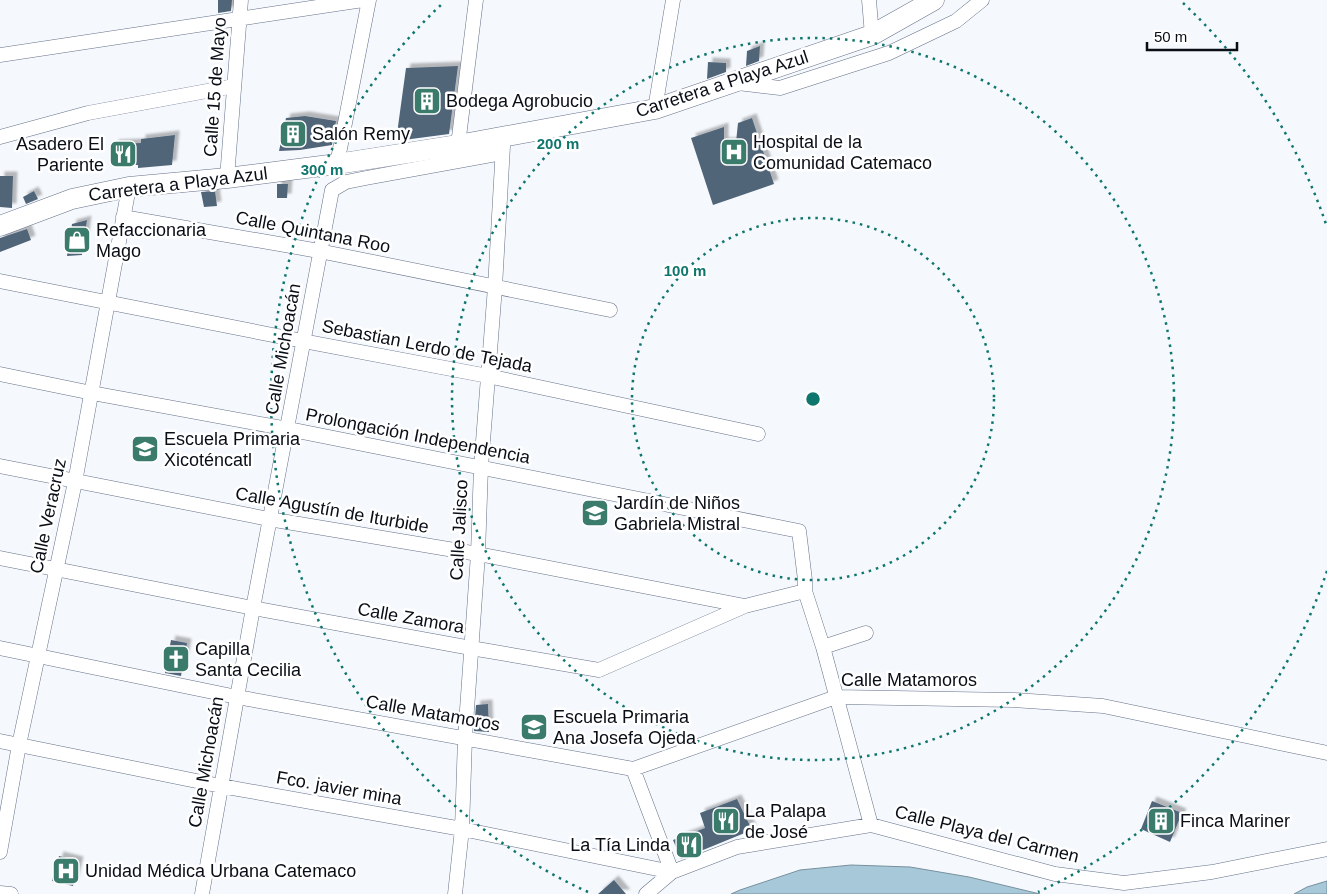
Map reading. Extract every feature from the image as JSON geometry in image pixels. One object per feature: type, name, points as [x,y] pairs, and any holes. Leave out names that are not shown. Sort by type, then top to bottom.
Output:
[{"type":"main road","name":"Carretera a Playa Azul","points":[[0,226],[72,199],[129,187],[228,178],[337,164],[458,145],[503,145],[656,109],[872,35],[924,3]]},
{"type":"street","name":"Calle 15 de Mayo","points":[[228,178],[240,0]]},
{"type":"street","points":[[0,55],[363,0]]},
{"type":"street","points":[[337,164],[369,0]]},
{"type":"street","points":[[458,145],[476,0]]},
{"type":"street","points":[[656,109],[673,0]]},
{"type":"street","points":[[870,0],[872,35]]},
{"type":"street","points":[[732,83],[780,88],[889,53],[956,21],[982,0]]},
{"type":"street","points":[[0,138],[88,114],[234,86]]},
{"type":"street","name":"Calle Michoacán","points":[[202,894],[269,519],[288,429],[319,251],[332,190],[346,182],[503,145]]},
{"type":"street","name":"Calle Jalisco","points":[[455,894],[462,829],[471,648],[478,554],[481,467],[495,287],[503,145]]},
{"type":"street","name":"Calle Veracruz","points":[[0,852],[19,745],[75,482],[129,187]]},
{"type":"street","name":"Calle Quintana Roo","points":[[123,217],[319,251],[610,310]]},
{"type":"street","name":"Sebastian Lerdo de Tejada","points":[[0,281],[488,376],[758,434]]},
{"type":"street","name":"Prolongación Independencia","points":[[0,374],[481,467],[799,532],[805,591]]},
{"type":"street","name":"Calle Agustín de Iturbide","points":[[0,466],[269,519],[478,554],[746,606]]},
{"type":"street","name":"Calle Zamora","points":[[0,558],[253,608],[599,670],[746,606],[805,591]]},
{"type":"street","points":[[805,591],[824,647],[871,825]]},
{"type":"street","points":[[824,647],[866,633]]},
{"type":"street","name":"Calle Matamoros","points":[[0,648],[237,697],[633,769],[836,697],[1014,700],[1103,706],[1327,753]]},
{"type":"street","name":"Fco. javier mina","points":[[0,741],[221,786],[462,829],[672,872]]},
{"type":"street","points":[[633,769],[672,872],[646,894]]},
{"type":"street","name":"Calle Playa del Carmen","points":[[672,872],[737,847],[871,825],[1055,874],[1124,882],[1212,872],[1327,849]]},
{"type":"street","points":[[0,893],[10,894]]},
{"type":"water","points":[[851,865],[910,867],[969,877],[1040,894],[731,894],[800,870]]},
{"type":"water","points":[[1327,881],[1327,894],[1294,894],[1307,887]]},
{"type":"building","points":[[218,0],[232,0],[231,11],[218,13]]},
{"type":"building","points":[[760,46],[759,61],[746,66],[747,51]]},
{"type":"building","points":[[708,62],[726,63],[726,72],[707,79]]},
{"type":"building","name":"Bodega Agrobucio","points":[[458,66],[449,134],[396,141],[406,68]]},
{"type":"building","points":[[305,116],[336,121],[332,145],[279,151],[286,118]]},
{"type":"building","points":[[752,118],[774,184],[713,205],[691,138],[724,127],[724,142],[736,142],[738,123]]},
{"type":"building","points":[[175,135],[172,165],[138,168],[138,165],[115,165],[114,144],[141,143],[141,139]]},
{"type":"building","points":[[0,176],[13,176],[12,208],[0,207]]},
{"type":"building","points":[[277,184],[288,184],[287,198],[277,198]]},
{"type":"building","points":[[34,191],[38,199],[26,204],[23,197]]},
{"type":"building","points":[[215,191],[217,206],[204,207],[201,192]]},
{"type":"building","name":"Refaccionaria Mago","points":[[87,220],[82,255],[67,256],[72,224]]},
{"type":"building","points":[[27,229],[31,240],[0,252],[0,238]]},
{"type":"building","name":"Capilla Santa Cecilia","points":[[171,640],[187,643],[181,676],[165,673]]},
{"type":"building","points":[[488,704],[489,732],[474,731],[476,705]]},
{"type":"building","name":"La Palapa de José","points":[[737,799],[752,830],[681,859],[673,840],[705,828],[700,813]]},
{"type":"building","name":"Finca Mariner","points":[[1152,801],[1182,813],[1170,842],[1141,829]]},
{"type":"building","name":"Unidad Médica Urbana Catemaco","points":[[59,856],[79,861],[73,886],[52,881]]},
{"type":"building","points":[[614,880],[626,894],[598,894]]},
{"type":"place","name":"Bodega Agrobucio","points":[[427,101]]},
{"type":"place","name":"Salón Remy","points":[[293,134]]},
{"type":"place","name":"Hospital de la Comunidad Catemaco","points":[[734,152]]},
{"type":"place","name":"Asadero El Pariente","points":[[123,154]]},
{"type":"place","name":"Refaccionaria Mago","points":[[77,240]]},
{"type":"place","name":"Escuela Primaria Xicoténcatl","points":[[145,449]]},
{"type":"place","name":"Jardín de Niños Gabriela Mistral","points":[[595,513]]},
{"type":"place","name":"Capilla Santa Cecilia","points":[[176,659]]},
{"type":"place","name":"Escuela Primaria Ana Josefa Ojeda","points":[[534,727]]},
{"type":"place","name":"La Palapa de José","points":[[726,821]]},
{"type":"place","name":"Finca Mariner","points":[[1161,821]]},
{"type":"place","name":"La Tía Linda","points":[[689,845]]},
{"type":"place","name":"Unidad Médica Urbana Catemaco","points":[[66,871]]}]
